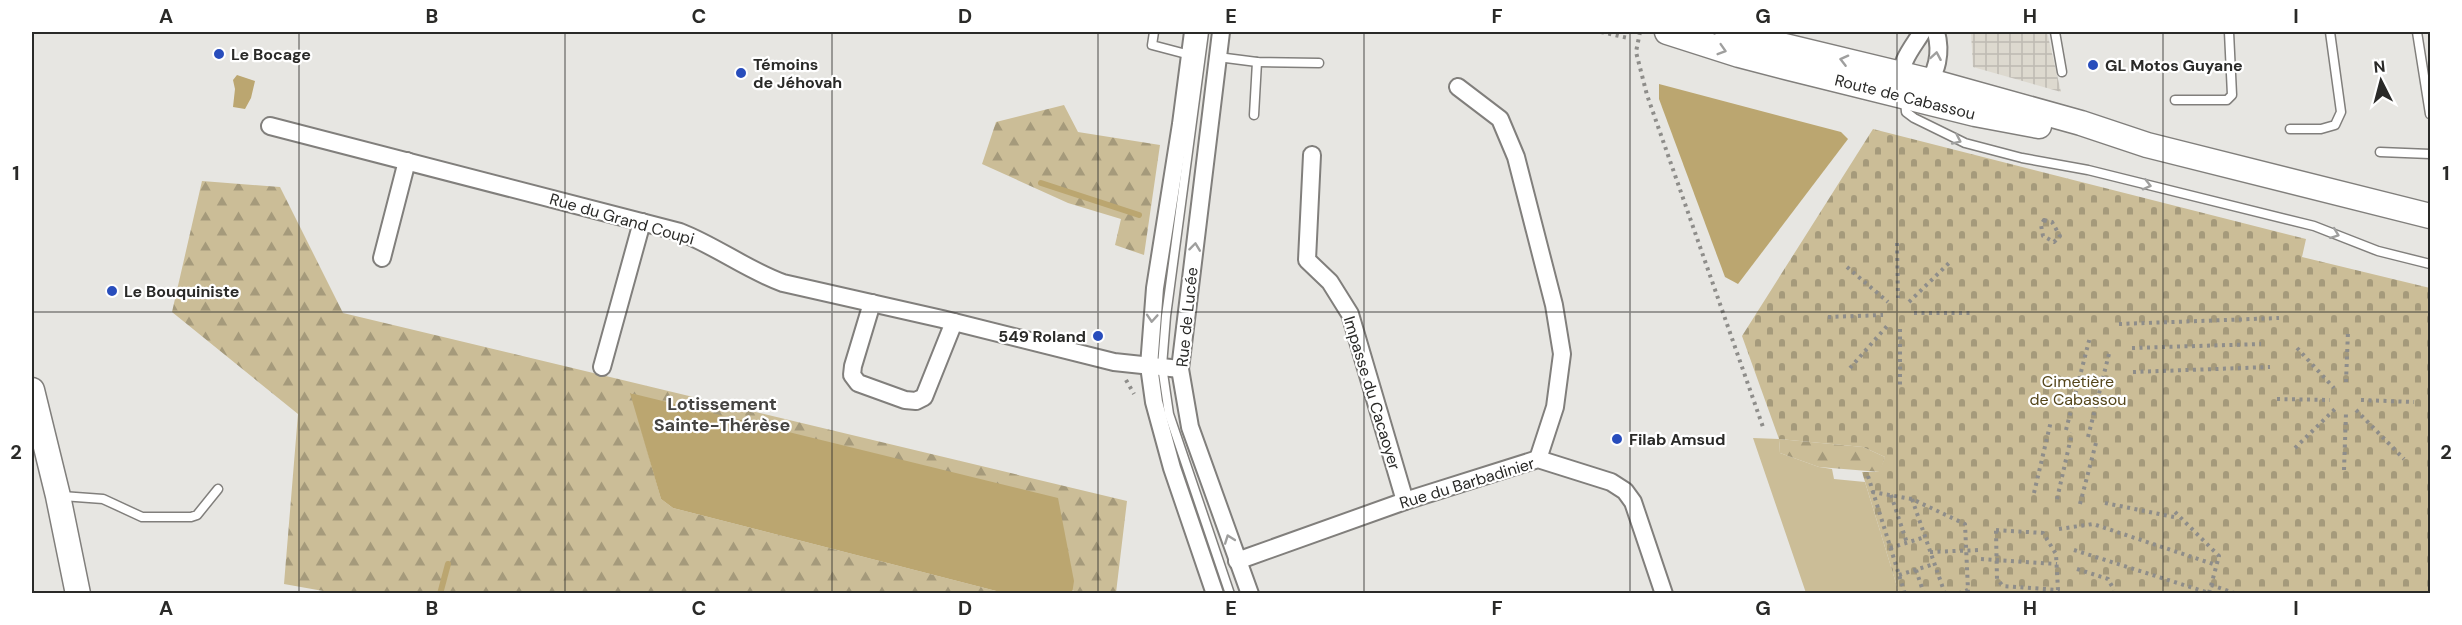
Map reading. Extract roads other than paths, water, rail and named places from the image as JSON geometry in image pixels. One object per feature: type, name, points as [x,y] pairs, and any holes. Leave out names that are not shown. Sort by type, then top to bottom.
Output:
[{"type":"main road","name":"Route de Cabassou","points":[[1667,32],[1739,55],[1903,86],[1930,81],[2080,123],[2147,145]]},
{"type":"main road","name":"Route de Cabassou","points":[[1727,32],[1903,86],[1975,114],[2147,145],[2430,216]]},
{"type":"main road","points":[[32,390],[39,449],[58,496],[78,594]]},
{"type":"street","points":[[1193,32],[1155,288],[1164,367],[1154,402],[1172,468],[1215,594]]},
{"type":"street","name":"Rue de Lucée","points":[[1221,32],[1164,367],[1190,427],[1250,594]]},
{"type":"street","points":[[1903,86],[1903,63],[1922,32]]},
{"type":"street","points":[[1930,81],[1939,53],[1936,32]]},
{"type":"street","points":[[1458,87],[1500,119],[1516,157],[1554,305],[1562,354],[1555,407],[1538,459]]},
{"type":"street","name":"Rue du Grand Coupi","points":[[270,126],[680,232],[700,240],[774,280],[1114,362],[1164,367]]},
{"type":"street","name":"Impasse du Cacaoyer","points":[[1312,155],[1307,260],[1330,282],[1350,314],[1405,501]]},
{"type":"street","points":[[382,258],[407,161]]},
{"type":"street","points":[[602,367],[642,222]]},
{"type":"street","points":[[872,303],[852,375],[858,383],[905,400],[916,402],[924,397],[954,322]]},
{"type":"street","name":"Rue du Barbadinier","points":[[1237,561],[1405,501],[1538,459],[1611,482],[1625,491],[1633,502],[1664,594]]},
{"type":"lane","points":[[1154,32],[1152,45],[1190,56]]},
{"type":"lane","points":[[1204,32],[1166,316],[1164,367],[1169,414],[1230,594]]},
{"type":"lane","points":[[2055,32],[2062,72]]},
{"type":"lane","points":[[2175,100],[2227,100],[2232,95],[2229,32]]},
{"type":"lane","points":[[2290,129],[2321,129],[2336,125],[2341,112],[2330,32]]},
{"type":"lane","points":[[2417,32],[2430,114]]},
{"type":"lane","points":[[1218,57],[1257,62],[1319,63]]},
{"type":"lane","points":[[1254,115],[1257,62]]},
{"type":"lane","points":[[1903,86],[1906,112],[1965,143],[2022,158],[2088,170],[2314,226],[2378,251],[2430,264]]},
{"type":"lane","points":[[2380,152],[2430,154]]},
{"type":"lane","points":[[58,496],[103,499],[142,517],[191,517],[197,515],[218,489]]},
{"type":"waterway","points":[[1041,183],[1139,215]]},
{"type":"waterway","points":[[440,594],[448,564]]},
{"type":"place","name":"Le Bocage","points":[[219,54]]},
{"type":"place","name":"GL Motos Guyane","points":[[2093,65]]},
{"type":"place","name":"Témoins de Jéhovah","points":[[741,73]]},
{"type":"place","name":"Le Bouquiniste","points":[[112,291]]},
{"type":"place","name":"549 Roland","points":[[1098,336]]},
{"type":"place","name":"Filab Amsud","points":[[1617,439]]},
{"type":"district","name":"Lotissement Sainte-Thérèse","points":[[722,414]]},
{"type":"park label","name":"Cimetière de Cabassou","points":[[2078,390]]}]
